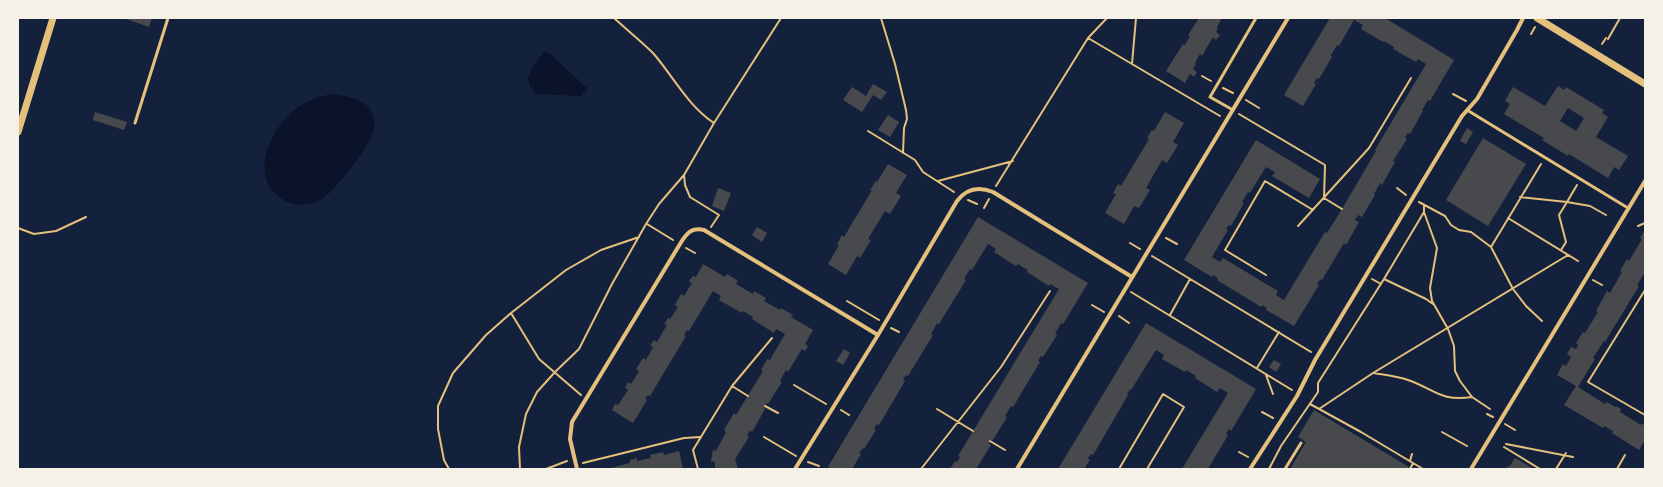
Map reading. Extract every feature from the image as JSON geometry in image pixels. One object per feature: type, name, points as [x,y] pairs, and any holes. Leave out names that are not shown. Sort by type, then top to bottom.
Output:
[{"type":"street","points":[[18,132],[53,18]]},
{"type":"street","points":[[1017,469],[1288,18]]},
{"type":"street","points":[[1250,469],[1297,396],[1317,356],[1408,204],[1462,116],[1477,99],[1518,30],[1523,18]]},
{"type":"street","points":[[1537,18],[1645,84]]},
{"type":"street","points":[[1471,469],[1645,181]]},
{"type":"street","points":[[795,469],[878,335],[961,196],[972,189],[977,188],[993,192],[1132,277]]},
{"type":"street","points":[[576,467],[570,439],[572,422],[686,234],[694,229],[700,229],[708,232],[878,335]]},
{"type":"lane","points":[[135,123],[168,18]]},
{"type":"lane","points":[[1232,110],[1210,97],[1256,18]]},
{"type":"lane","points":[[1467,110],[1628,208]]},
{"type":"lane","points":[[1286,469],[1301,443]]},
{"type":"path","points":[[614,18],[652,53],[706,118],[714,124]]},
{"type":"path","points":[[520,469],[519,447],[526,414],[537,392],[579,349],[612,284],[646,224],[659,204],[684,175],[714,124],[781,18]]},
{"type":"path","points":[[881,18],[895,64],[906,110],[907,119],[904,128],[903,153]]},
{"type":"path","points":[[984,208],[1088,38],[1107,18]]},
{"type":"path","points":[[1132,64],[1136,18]]},
{"type":"path","points":[[1602,44],[1607,39],[1620,18]]},
{"type":"path","points":[[1088,38],[1227,120]]},
{"type":"path","points":[[1202,76],[1259,108]]},
{"type":"path","points":[[1298,226],[1369,148],[1410,78]]},
{"type":"path","points":[[1453,94],[1472,105]]},
{"type":"path","points":[[1232,110],[1325,165],[1324,198]]},
{"type":"path","points":[[868,131],[915,160],[923,172],[961,196]]},
{"type":"path","points":[[1491,247],[1544,157]]},
{"type":"path","points":[[938,181],[1014,160]]},
{"type":"path","points":[[684,175],[690,196],[719,215],[708,232]]},
{"type":"path","points":[[1561,250],[1566,242],[1559,215],[1580,179]]},
{"type":"path","points":[[1266,275],[1225,250],[1265,181],[1313,210]]},
{"type":"path","points":[[1520,197],[1590,206],[1606,215]]},
{"type":"path","points":[[1324,198],[1342,209]]},
{"type":"path","points":[[1419,202],[1445,216],[1451,225],[1459,230],[1472,232],[1491,247],[1513,289],[1526,306],[1542,321]]},
{"type":"path","points":[[1424,205],[1424,212],[1437,248],[1430,288],[1434,305],[1448,329],[1454,346],[1455,371],[1460,381],[1472,397],[1490,409]]},
{"type":"path","points":[[1268,469],[1281,446],[1318,392],[1318,383],[1384,279],[1424,212]]},
{"type":"path","points":[[18,228],[34,234],[56,231],[86,218]]},
{"type":"path","points":[[1508,218],[1578,261]]},
{"type":"path","points":[[1638,226],[1645,223]]},
{"type":"path","points":[[646,224],[665,236]]},
{"type":"path","points":[[1158,233],[1177,244]]},
{"type":"path","points":[[449,469],[444,460],[438,429],[438,406],[453,374],[486,335],[511,313],[566,270],[601,250],[640,236]]},
{"type":"path","points":[[1130,243],[1317,356]]},
{"type":"path","points":[[1319,409],[1373,373],[1568,255]]},
{"type":"path","points":[[1170,315],[1190,279]]},
{"type":"path","points":[[1384,279],[1426,298],[1434,305]]},
{"type":"path","points":[[1125,289],[1294,391],[1297,396]]},
{"type":"path","points":[[1645,290],[1588,382],[1645,415]]},
{"type":"path","points":[[921,469],[1000,367],[1050,291]]},
{"type":"path","points":[[847,300],[899,332]]},
{"type":"path","points":[[1092,305],[1105,312]]},
{"type":"path","points":[[511,313],[539,359],[586,400]]},
{"type":"path","points":[[1116,314],[1129,323]]},
{"type":"path","points":[[1257,368],[1279,332]]},
{"type":"path","points":[[698,469],[693,450],[700,437],[732,386],[772,338]]},
{"type":"path","points":[[1373,373],[1408,380],[1445,397],[1472,397]]},
{"type":"path","points":[[1266,374],[1273,394]]},
{"type":"path","points":[[794,385],[832,408]]},
{"type":"path","points":[[732,386],[748,396]]},
{"type":"path","points":[[1119,469],[1163,394],[1184,407],[1147,469]]},
{"type":"path","points":[[1310,404],[1423,469]]},
{"type":"path","points":[[765,406],[778,414]]},
{"type":"path","points":[[938,409],[973,431]]},
{"type":"path","points":[[1262,412],[1279,423]]},
{"type":"path","points":[[1442,432],[1467,446]]},
{"type":"path","points":[[576,467],[684,438],[700,437]]},
{"type":"path","points":[[764,437],[801,459],[819,466]]},
{"type":"path","points":[[990,441],[1005,450]]},
{"type":"path","points":[[1506,444],[1573,457]]},
{"type":"path","points":[[1504,448],[1540,469]]},
{"type":"path","points":[[1239,452],[1255,462]]},
{"type":"path","points":[[1556,469],[1566,453]]},
{"type":"path","points":[[1410,461],[1412,454]]},
{"type":"path","points":[[1617,469],[1625,455]]},
{"type":"path","points":[[546,469],[562,462],[574,459]]},
{"type":"path","points":[[1410,469],[1413,463]]},
{"type":"water","points":[[544,51],[550,54],[588,89],[581,96],[537,94],[530,87],[528,79],[530,72]]},
{"type":"water","points":[[333,94],[358,100],[369,108],[373,116],[374,124],[370,141],[338,184],[326,196],[320,200],[304,205],[287,202],[270,188],[266,177],[264,166],[269,144],[281,123],[297,108],[314,99]]},
{"type":"building","points":[[123,18],[152,18],[149,27]]},
{"type":"building","points":[[1199,18],[1222,18],[1216,32],[1220,35],[1216,40],[1213,37],[1202,56],[1200,54],[1193,69],[1197,72],[1194,77],[1190,74],[1185,83],[1166,71],[1183,44],[1185,45],[1190,36],[1188,35]]},
{"type":"building","points":[[1330,18],[1385,18],[1454,60],[1430,101],[1428,100],[1422,110],[1423,111],[1410,134],[1408,133],[1405,137],[1407,139],[1393,161],[1395,162],[1382,185],[1380,183],[1362,217],[1358,215],[1355,220],[1359,222],[1346,245],[1344,243],[1322,280],[1320,279],[1317,284],[1319,285],[1294,326],[1266,310],[1267,308],[1262,305],[1261,307],[1217,280],[1218,278],[1213,275],[1212,277],[1184,260],[1256,140],[1320,179],[1309,198],[1272,176],[1275,172],[1266,167],[1250,193],[1248,192],[1242,202],[1244,203],[1231,226],[1229,225],[1226,229],[1228,230],[1212,257],[1220,262],[1223,258],[1278,291],[1276,295],[1284,300],[1325,232],[1327,233],[1342,209],[1426,64],[1418,59],[1416,62],[1393,49],[1394,47],[1361,29],[1363,25],[1354,20],[1339,46],[1337,45],[1331,55],[1332,57],[1319,79],[1317,78],[1314,83],[1316,84],[1303,106],[1284,95]]},
{"type":"building","points":[[873,84],[887,92],[881,100],[873,95],[862,112],[843,100],[852,87],[866,96]]},
{"type":"building","points":[[1558,86],[1564,90],[1566,87],[1604,110],[1602,113],[1608,117],[1596,137],[1628,156],[1619,170],[1614,167],[1608,178],[1569,154],[1568,156],[1542,140],[1544,138],[1504,114],[1510,104],[1505,101],[1513,87],[1545,106]],"holes":[[[1568,108],[1584,118],[1576,131],[1560,121]]]},
{"type":"building","points":[[95,112],[127,122],[124,130],[93,120]]},
{"type":"building","points":[[1165,112],[1184,123],[1173,142],[1178,145],[1167,163],[1162,160],[1146,188],[1150,190],[1139,208],[1134,206],[1124,224],[1105,213],[1116,194],[1113,193],[1118,184],[1121,186],[1149,139],[1147,138],[1152,130],[1154,131]]},
{"type":"building","points":[[888,115],[899,122],[890,137],[878,130]]},
{"type":"building","points":[[1467,128],[1473,132],[1466,144],[1460,141]]},
{"type":"building","points":[[1483,138],[1526,164],[1488,226],[1446,200]]},
{"type":"building","points":[[888,164],[907,175],[896,193],[901,196],[890,214],[885,211],[868,239],[871,240],[860,258],[857,256],[846,275],[828,264],[839,245],[837,244],[842,235],[844,237],[872,190],[870,190],[876,181],[877,182]]},
{"type":"building","points":[[718,188],[731,193],[724,211],[712,206]]},
{"type":"building","points":[[978,217],[1088,283],[1063,324],[1061,323],[1055,334],[1057,335],[1043,357],[1041,356],[1038,361],[1040,362],[1013,407],[1011,406],[1005,416],[1007,417],[989,444],[991,445],[976,469],[950,469],[955,461],[957,462],[960,457],[958,456],[1059,289],[1050,284],[1049,286],[1027,272],[1028,270],[1018,264],[1016,266],[994,252],[996,249],[988,244],[972,270],[970,269],[964,279],[966,280],[939,324],[937,323],[931,334],[933,335],[908,376],[906,375],[903,380],[905,381],[879,425],[877,424],[874,429],[876,430],[864,449],[863,448],[859,453],[861,454],[852,469],[828,469],[829,465]]},
{"type":"building","points":[[757,227],[767,233],[762,242],[752,235]]},
{"type":"building","points":[[1645,229],[1645,272],[1637,285],[1639,286],[1605,342],[1604,341],[1593,358],[1595,359],[1578,387],[1605,404],[1607,402],[1615,407],[1616,406],[1621,409],[1620,412],[1641,425],[1642,423],[1645,425],[1645,440],[1639,450],[1612,433],[1613,431],[1604,426],[1603,428],[1564,405],[1576,386],[1557,375],[1563,364],[1566,366],[1571,357],[1567,354],[1571,347],[1576,349],[1578,345],[1576,343],[1583,332],[1585,333],[1598,312],[1596,311],[1607,291],[1610,293],[1622,272],[1620,271],[1627,259],[1629,261],[1642,239],[1640,238]]},
{"type":"building","points":[[703,264],[725,277],[727,274],[738,281],[736,284],[753,294],[754,291],[766,298],[764,301],[793,315],[791,317],[813,330],[805,344],[808,346],[805,351],[802,349],[788,372],[786,370],[780,381],[782,382],[768,404],[766,403],[765,409],[752,432],[750,430],[747,436],[749,437],[735,459],[738,469],[715,469],[715,462],[711,461],[713,450],[716,451],[726,432],[724,430],[734,413],[736,415],[763,371],[761,370],[767,359],[770,360],[785,334],[776,329],[774,333],[752,319],[753,317],[743,311],[742,313],[719,300],[721,296],[713,291],[689,331],[687,330],[684,335],[686,336],[650,396],[648,395],[645,399],[647,400],[633,423],[612,410],[615,404],[618,405],[628,390],[625,388],[628,382],[631,384],[639,371],[636,369],[643,358],[646,360],[653,347],[650,346],[654,340],[657,342],[667,325],[664,324],[668,318],[670,319],[678,307],[675,305],[681,294],[684,296],[692,283],[689,281],[693,276],[696,277]]},
{"type":"building","points":[[1146,323],[1256,389],[1231,431],[1229,429],[1226,434],[1228,435],[1208,469],[1182,469],[1228,393],[1220,388],[1217,392],[1195,378],[1196,376],[1186,370],[1185,372],[1162,359],[1164,355],[1156,350],[1127,394],[1128,395],[1093,455],[1091,454],[1088,458],[1090,460],[1084,469],[1058,469]]},
{"type":"building","points":[[844,349],[850,353],[843,365],[836,361]]},
{"type":"building","points":[[1274,360],[1281,364],[1276,372],[1269,367]]},
{"type":"building","points":[[1314,410],[1409,467],[1408,469],[1290,469],[1306,442],[1298,437]]},
{"type":"building","points":[[679,451],[683,469],[607,469],[630,463],[630,460],[637,458],[637,461],[651,458],[650,455],[663,452],[664,455]]},
{"type":"building","points":[[1515,458],[1532,468],[1506,469]]}]
